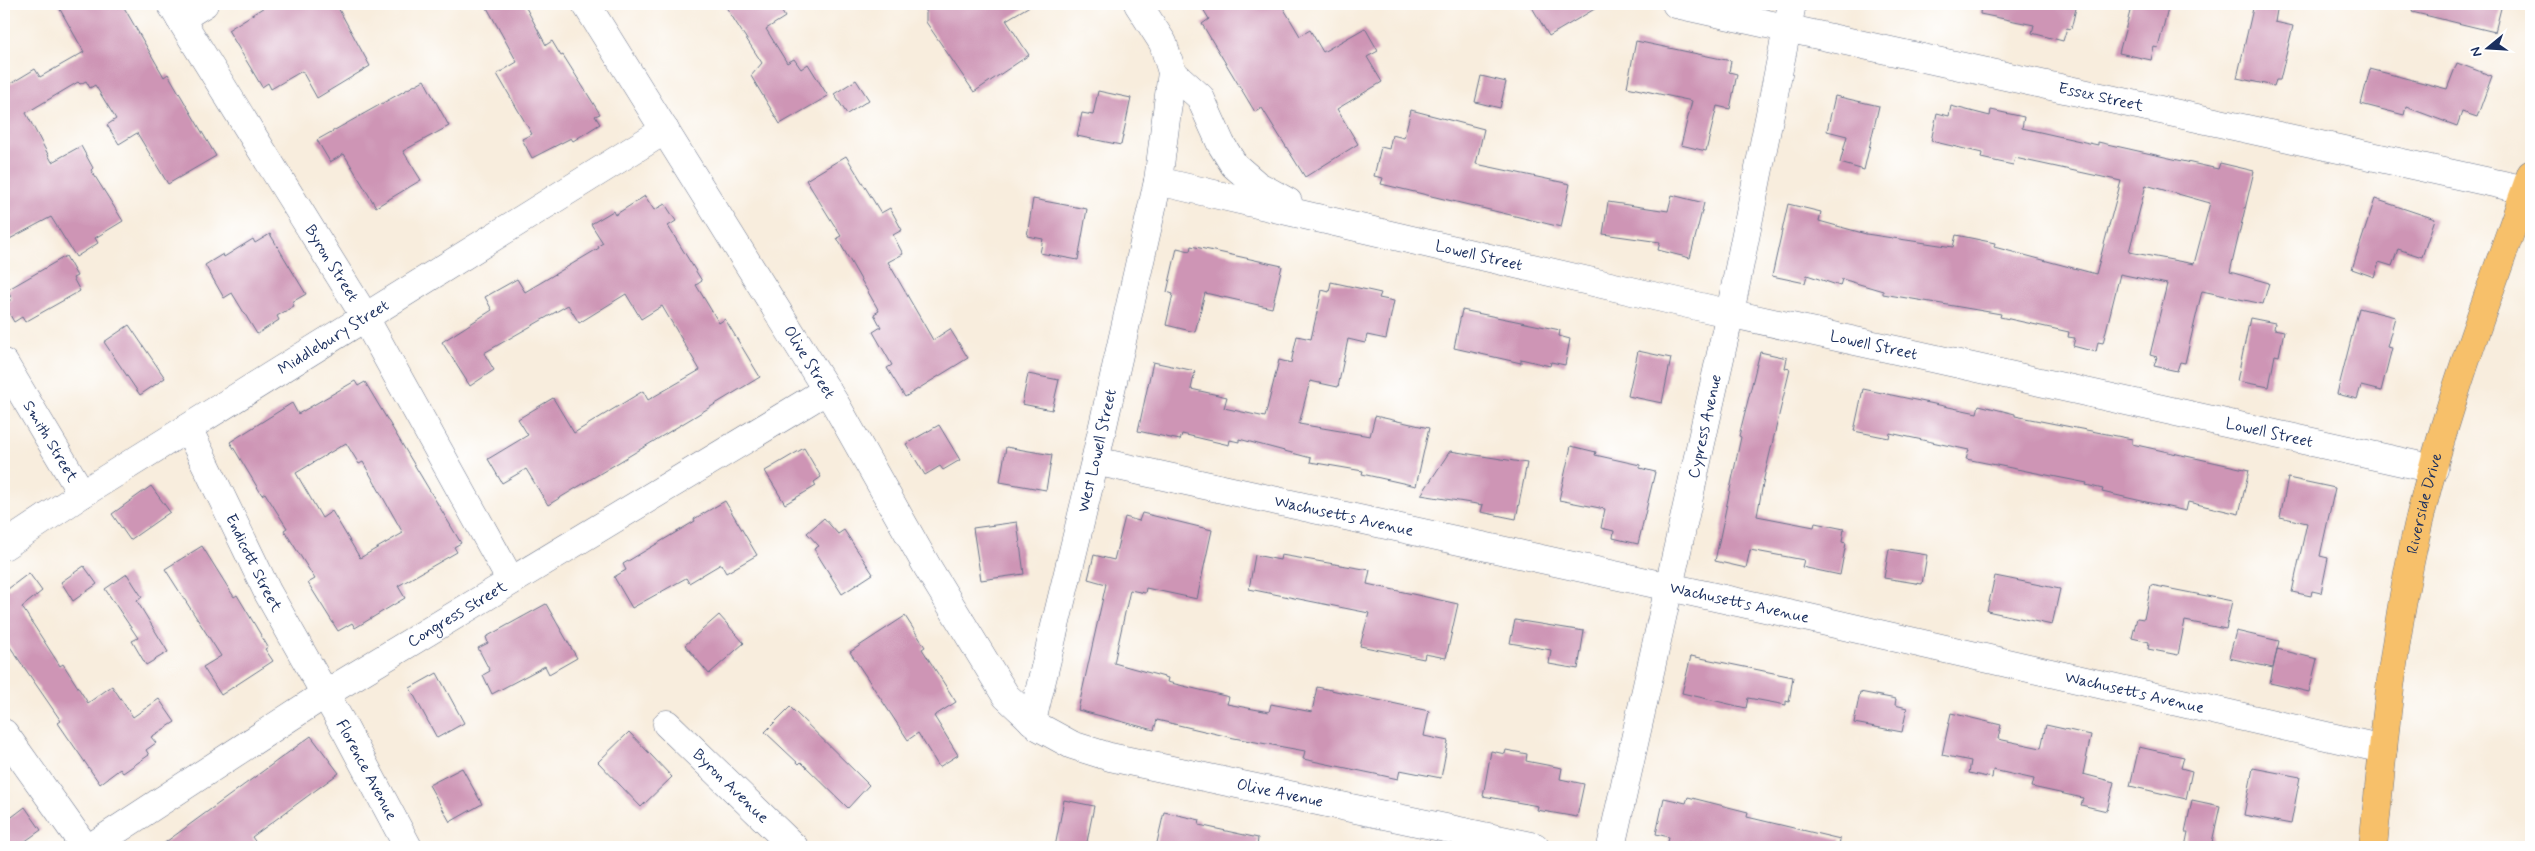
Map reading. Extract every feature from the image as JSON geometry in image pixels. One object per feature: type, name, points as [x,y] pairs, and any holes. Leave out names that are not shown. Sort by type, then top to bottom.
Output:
[{"type":"main road","name":"Riverside Drive","points":[[2373,847],[2383,748],[2413,548],[2445,427],[2528,182]]},
{"type":"street","points":[[175,11],[204,4]]},
{"type":"street","name":"Olive Street","points":[[586,4],[827,390],[928,568],[1006,696],[1032,721]]},
{"type":"street","points":[[1138,4],[1163,43],[1172,72],[1158,181]]},
{"type":"street","name":"Essex Street","points":[[1676,4],[1789,16],[2528,182]]},
{"type":"street","name":"Byron Street","points":[[175,11],[365,318],[511,581]]},
{"type":"street","name":"Cypress Avenue","points":[[1611,847],[1730,313],[1789,16]]},
{"type":"street","name":"Lowell Street","points":[[1172,72],[1200,97],[1221,144],[1234,165],[1257,185],[1315,217]]},
{"type":"street","name":"Middlebury Street","points":[[4,546],[82,494],[665,130]]},
{"type":"street","name":"Lowell Street","points":[[1158,181],[1730,313],[2434,469]]},
{"type":"street","name":"West Lowell Street","points":[[1032,721],[1095,461],[1158,181]]},
{"type":"street","name":"Smith Street","points":[[4,363],[82,494]]},
{"type":"street","name":"Congress Street","points":[[92,847],[325,694],[827,390]]},
{"type":"street","name":"Endicott Street","points":[[188,428],[268,593],[325,694]]},
{"type":"street","name":"Wachusetts Avenue","points":[[1095,461],[2383,748]]},
{"type":"street","name":"Florence Avenue","points":[[325,694],[408,847]]},
{"type":"street","name":"Olive Avenue","points":[[1032,721],[1039,727],[1072,745],[1110,757],[1535,847]]},
{"type":"street","name":"Byron Avenue","points":[[667,724],[794,847]]},
{"type":"street","points":[[4,733],[85,847]]},
{"type":"building","points":[[57,4],[122,4],[164,77],[168,74],[216,156],[168,184],[137,133],[119,144],[107,125],[116,119],[95,85],[90,88],[86,81],[80,84],[78,82],[26,113],[52,162],[81,146],[93,168],[91,170],[123,221],[95,238],[98,243],[76,257],[51,217],[4,242],[4,73],[10,84],[35,69],[40,77],[84,52]]},
{"type":"building","points":[[269,4],[336,4],[370,66],[317,98],[302,71],[271,89],[268,83],[262,87],[228,30]]},
{"type":"building","points":[[485,4],[524,4],[546,45],[552,41],[561,56],[563,55],[600,114],[595,116],[600,124],[573,141],[571,138],[532,158],[522,139],[532,134],[497,74],[517,62]]},
{"type":"building","points":[[724,4],[777,4],[785,17],[766,29],[787,63],[794,59],[801,69],[808,64],[828,96],[780,124],[751,76],[762,63]]},
{"type":"building","points":[[953,4],[1033,4],[1006,20],[1029,55],[974,92],[926,22],[926,11],[934,6],[949,6]]},
{"type":"building","points":[[1200,4],[1281,4],[1300,36],[1310,30],[1323,52],[1365,28],[1378,51],[1367,57],[1382,82],[1337,109],[1358,144],[1305,177],[1262,108],[1255,112],[1202,24],[1209,19]]},
{"type":"building","points":[[1530,4],[1603,4],[1549,36]]},
{"type":"building","points":[[1981,4],[2077,4],[2071,29],[2067,28],[2063,41],[2032,33],[2034,25],[1980,14]]},
{"type":"building","points":[[2132,4],[2169,4],[2158,48],[2154,47],[2151,60],[2119,53]]},
{"type":"building","points":[[2254,4],[2278,4],[2275,22],[2293,26],[2280,80],[2276,80],[2274,86],[2237,78]]},
{"type":"building","points":[[2413,4],[2502,4],[2495,32],[2412,12]]},
{"type":"building","points":[[1636,41],[1731,61],[1729,72],[1737,74],[1730,109],[1717,106],[1706,151],[1681,145],[1692,101],[1627,87]]},
{"type":"building","points":[[2457,63],[2492,76],[2477,117],[2462,112],[2457,126],[2406,107],[2404,115],[2361,104],[2370,69],[2447,89]]},
{"type":"building","points":[[1481,76],[1506,82],[1500,108],[1475,102]]},
{"type":"building","points":[[424,80],[449,126],[403,151],[421,180],[376,207],[344,154],[330,162],[317,140]]},
{"type":"building","points":[[856,80],[869,100],[847,114],[834,94]]},
{"type":"building","points":[[1098,91],[1131,98],[1121,145],[1077,136],[1082,113],[1093,115]]},
{"type":"building","points":[[1835,96],[1879,106],[1864,170],[1840,163],[1847,136],[1827,131]]},
{"type":"building","points":[[1951,106],[1990,116],[1991,110],[2024,117],[2022,128],[2098,145],[2098,142],[2218,169],[2220,163],[2254,171],[2230,272],[2269,283],[2263,304],[2202,291],[2185,363],[2180,362],[2177,371],[2154,366],[2157,357],[2150,355],[2167,284],[2120,274],[2103,343],[2098,342],[2096,352],[2073,346],[2075,338],[2068,337],[2069,332],[2000,317],[2001,314],[1883,294],[1883,291],[1842,279],[1840,286],[1807,275],[1805,283],[1772,276],[1788,204],[1821,212],[1819,221],[1866,234],[1953,247],[1956,235],[1995,243],[1994,247],[2096,274],[2121,181],[2015,158],[2013,165],[1981,158],[1982,153],[1931,141],[1937,113],[1949,116]],"holes":[[[2146,185],[2210,203],[2194,264],[2129,252]]]},
{"type":"building","points":[[1411,110],[1484,129],[1476,164],[1570,184],[1561,227],[1381,184],[1383,178],[1374,176],[1381,147],[1389,149],[1392,135],[1404,138]]},
{"type":"building","points":[[846,156],[881,213],[890,208],[902,230],[893,235],[903,254],[888,262],[933,340],[950,329],[968,358],[905,397],[887,368],[892,365],[873,332],[881,327],[874,314],[879,311],[837,238],[841,236],[806,180]]},
{"type":"building","points":[[1672,195],[1704,203],[1690,258],[1658,250],[1660,242],[1603,234],[1608,202],[1668,211]]},
{"type":"building","points":[[645,196],[654,210],[665,204],[676,221],[668,226],[702,281],[696,285],[719,323],[725,319],[760,377],[548,505],[526,469],[502,483],[488,459],[528,435],[518,419],[553,398],[574,433],[643,391],[648,400],[700,370],[662,306],[641,319],[626,294],[579,323],[568,305],[484,353],[494,370],[470,386],[442,342],[492,310],[485,297],[517,279],[525,292],[599,248],[598,246],[603,243],[591,224],[613,211],[615,215]]},
{"type":"building","points":[[1033,199],[1087,209],[1078,260],[1040,253],[1043,239],[1027,236]]},
{"type":"building","points":[[2375,199],[2435,219],[2422,257],[2398,249],[2392,266],[2379,262],[2374,277],[2352,269]]},
{"type":"building","points":[[270,234],[306,294],[292,302],[294,306],[277,316],[279,320],[257,334],[232,293],[224,298],[205,265],[223,254],[224,257],[253,239],[255,243]]},
{"type":"building","points":[[1191,246],[1282,266],[1272,308],[1205,293],[1195,332],[1166,325],[1173,294],[1167,292],[1177,248],[1190,251]]},
{"type":"building","points":[[66,256],[77,276],[73,278],[80,291],[25,322],[22,317],[14,322],[4,304],[12,299],[7,290]]},
{"type":"building","points":[[1331,282],[1381,293],[1379,298],[1394,301],[1386,339],[1367,335],[1365,343],[1348,339],[1338,387],[1310,381],[1299,424],[1370,436],[1375,416],[1429,428],[1416,486],[1362,474],[1363,471],[1310,462],[1311,458],[1239,439],[1239,442],[1230,440],[1229,445],[1182,434],[1180,440],[1138,431],[1153,362],[1195,371],[1191,389],[1227,397],[1224,408],[1265,417],[1279,360],[1291,363],[1297,336],[1311,339],[1322,290],[1329,292]]},
{"type":"building","points":[[2359,308],[2395,317],[2387,347],[2392,348],[2381,391],[2361,386],[2357,399],[2337,394]]},
{"type":"building","points":[[1462,310],[1560,330],[1559,336],[1570,339],[1565,365],[1551,362],[1550,366],[1521,359],[1521,363],[1454,348]]},
{"type":"building","points":[[2250,318],[2275,323],[2274,329],[2284,331],[2279,356],[2275,355],[2269,387],[2237,381]]},
{"type":"building","points":[[129,325],[165,378],[140,395],[104,342]]},
{"type":"building","points":[[1638,351],[1671,358],[1662,403],[1628,396]]},
{"type":"building","points":[[1760,352],[1787,358],[1785,368],[1790,369],[1757,516],[1814,527],[1815,523],[1844,529],[1842,542],[1846,543],[1840,575],[1802,567],[1804,560],[1750,550],[1746,568],[1715,561],[1741,437],[1739,436]]},
{"type":"building","points":[[1028,374],[1059,380],[1052,410],[1022,404]]},
{"type":"building","points":[[355,381],[358,386],[365,382],[461,543],[454,547],[457,552],[398,586],[405,598],[355,628],[352,623],[338,631],[308,583],[315,579],[284,530],[287,528],[265,493],[262,495],[230,442],[292,403],[298,414]],"holes":[[[346,443],[359,464],[363,462],[403,533],[360,558],[332,511],[322,518],[296,473]]]},
{"type":"building","points":[[1863,389],[1977,413],[1979,405],[2015,414],[2015,416],[2132,439],[2132,444],[2249,470],[2239,514],[2188,502],[2186,511],[2102,492],[2103,489],[2086,485],[2087,483],[1966,459],[1969,450],[1890,433],[1889,438],[1854,431]]},
{"type":"building","points":[[939,425],[960,460],[943,470],[940,466],[925,475],[906,444]]},
{"type":"building","points":[[1571,446],[1596,452],[1595,455],[1640,465],[1640,468],[1655,472],[1638,544],[1613,538],[1614,531],[1601,528],[1605,509],[1559,500]]},
{"type":"building","points":[[1006,447],[1052,455],[1046,490],[1000,482]]},
{"type":"building","points":[[804,448],[821,477],[814,482],[816,486],[785,504],[765,471]]},
{"type":"building","points":[[1450,451],[1527,463],[1516,519],[1481,512],[1483,505],[1421,495]]},
{"type":"building","points":[[2288,478],[2335,488],[2320,556],[2328,558],[2321,593],[2312,591],[2311,596],[2292,592],[2307,523],[2280,517]]},
{"type":"building","points":[[151,486],[170,512],[130,540],[112,514]]},
{"type":"building","points":[[725,501],[757,555],[726,573],[721,564],[689,583],[686,578],[632,608],[614,577],[626,570],[623,564]]},
{"type":"building","points":[[1142,513],[1212,530],[1197,599],[1146,588],[1145,593],[1130,590],[1114,663],[1168,678],[1167,682],[1229,697],[1227,704],[1269,712],[1271,704],[1312,712],[1317,687],[1429,711],[1424,736],[1448,741],[1441,778],[1400,770],[1398,779],[1303,759],[1305,751],[1234,738],[1157,720],[1154,730],[1078,710],[1106,584],[1088,579],[1094,555],[1114,560],[1125,517],[1139,521]]},
{"type":"building","points":[[824,518],[838,534],[844,530],[873,574],[842,594],[814,549],[819,546],[807,533]]},
{"type":"building","points":[[1017,522],[1024,574],[981,580],[973,528]]},
{"type":"building","points":[[202,546],[234,597],[237,595],[268,647],[265,649],[273,661],[221,695],[203,667],[221,656],[165,569]]},
{"type":"building","points":[[1889,549],[1927,555],[1922,584],[1884,578]]},
{"type":"building","points":[[1255,555],[1280,560],[1281,555],[1370,570],[1367,584],[1458,604],[1446,658],[1425,654],[1424,659],[1360,646],[1369,613],[1249,589]]},
{"type":"building","points":[[84,566],[97,584],[73,601],[61,582]]},
{"type":"building","points":[[29,573],[42,591],[22,607],[60,666],[63,664],[88,703],[112,686],[133,717],[159,699],[175,722],[151,737],[156,743],[146,750],[149,755],[123,773],[120,769],[100,784],[58,723],[61,721],[4,638],[4,582],[8,589]]},
{"type":"building","points":[[127,574],[142,597],[137,601],[168,652],[146,665],[132,641],[138,638],[105,589]]},
{"type":"building","points":[[1995,576],[2060,589],[2052,625],[1987,611]]},
{"type":"building","points":[[2151,585],[2232,601],[2226,629],[2185,621],[2178,655],[2148,649],[2149,642],[2132,638],[2137,618],[2144,619]]},
{"type":"building","points":[[546,604],[577,658],[549,674],[545,666],[492,694],[483,675],[490,671],[478,648],[488,643],[486,637]]},
{"type":"building","points":[[719,615],[744,643],[709,674],[685,645]]},
{"type":"building","points":[[905,616],[925,647],[922,649],[956,702],[934,716],[958,755],[939,767],[918,733],[908,740],[850,652]]},
{"type":"building","points":[[1515,620],[1584,631],[1578,669],[1549,664],[1551,650],[1510,643]]},
{"type":"building","points":[[2236,631],[2279,641],[2273,668],[2229,658]]},
{"type":"building","points":[[2277,649],[2317,659],[2309,692],[2270,683]]},
{"type":"building","points":[[1691,656],[1793,677],[1789,702],[1786,701],[1786,705],[1748,698],[1746,708],[1682,693]]},
{"type":"building","points":[[437,673],[464,723],[437,738],[410,688]]},
{"type":"building","points":[[1860,692],[1896,699],[1895,705],[1907,708],[1902,732],[1854,723]]},
{"type":"building","points":[[790,707],[869,785],[848,808],[801,762],[799,764],[765,732]]},
{"type":"building","points":[[1951,713],[2001,725],[1998,739],[2041,748],[2046,725],[2091,735],[2083,774],[2114,782],[2107,811],[2081,805],[2083,798],[2032,787],[2034,779],[1993,770],[1992,778],[1969,773],[1971,761],[1942,755]]},
{"type":"building","points":[[629,732],[672,777],[641,807],[598,762]]},
{"type":"building","points":[[311,736],[339,773],[252,837],[259,847],[159,847]]},
{"type":"building","points":[[2139,747],[2184,757],[2181,768],[2192,771],[2186,799],[2130,786]]},
{"type":"building","points":[[1506,750],[1527,754],[1526,761],[1562,768],[1560,779],[1584,784],[1577,817],[1537,810],[1538,806],[1483,796],[1491,751],[1505,754]]},
{"type":"building","points":[[462,768],[482,804],[450,822],[429,785]]},
{"type":"building","points":[[2253,768],[2300,777],[2291,824],[2244,815]]},
{"type":"building","points":[[1688,797],[1748,812],[1747,817],[1840,839],[1839,847],[1712,847],[1689,842],[1688,847],[1667,847],[1669,837],[1656,834],[1664,798],[1686,803]]},
{"type":"building","points":[[1064,800],[1094,806],[1086,847],[1055,847]]},
{"type":"building","points":[[2192,800],[2220,806],[2211,847],[2185,847],[2188,832],[2185,832]]},
{"type":"building","points":[[25,807],[41,830],[17,847],[4,847],[4,823]]},
{"type":"building","points":[[1164,812],[1200,820],[1199,825],[1258,838],[1257,847],[1156,847]]}]
